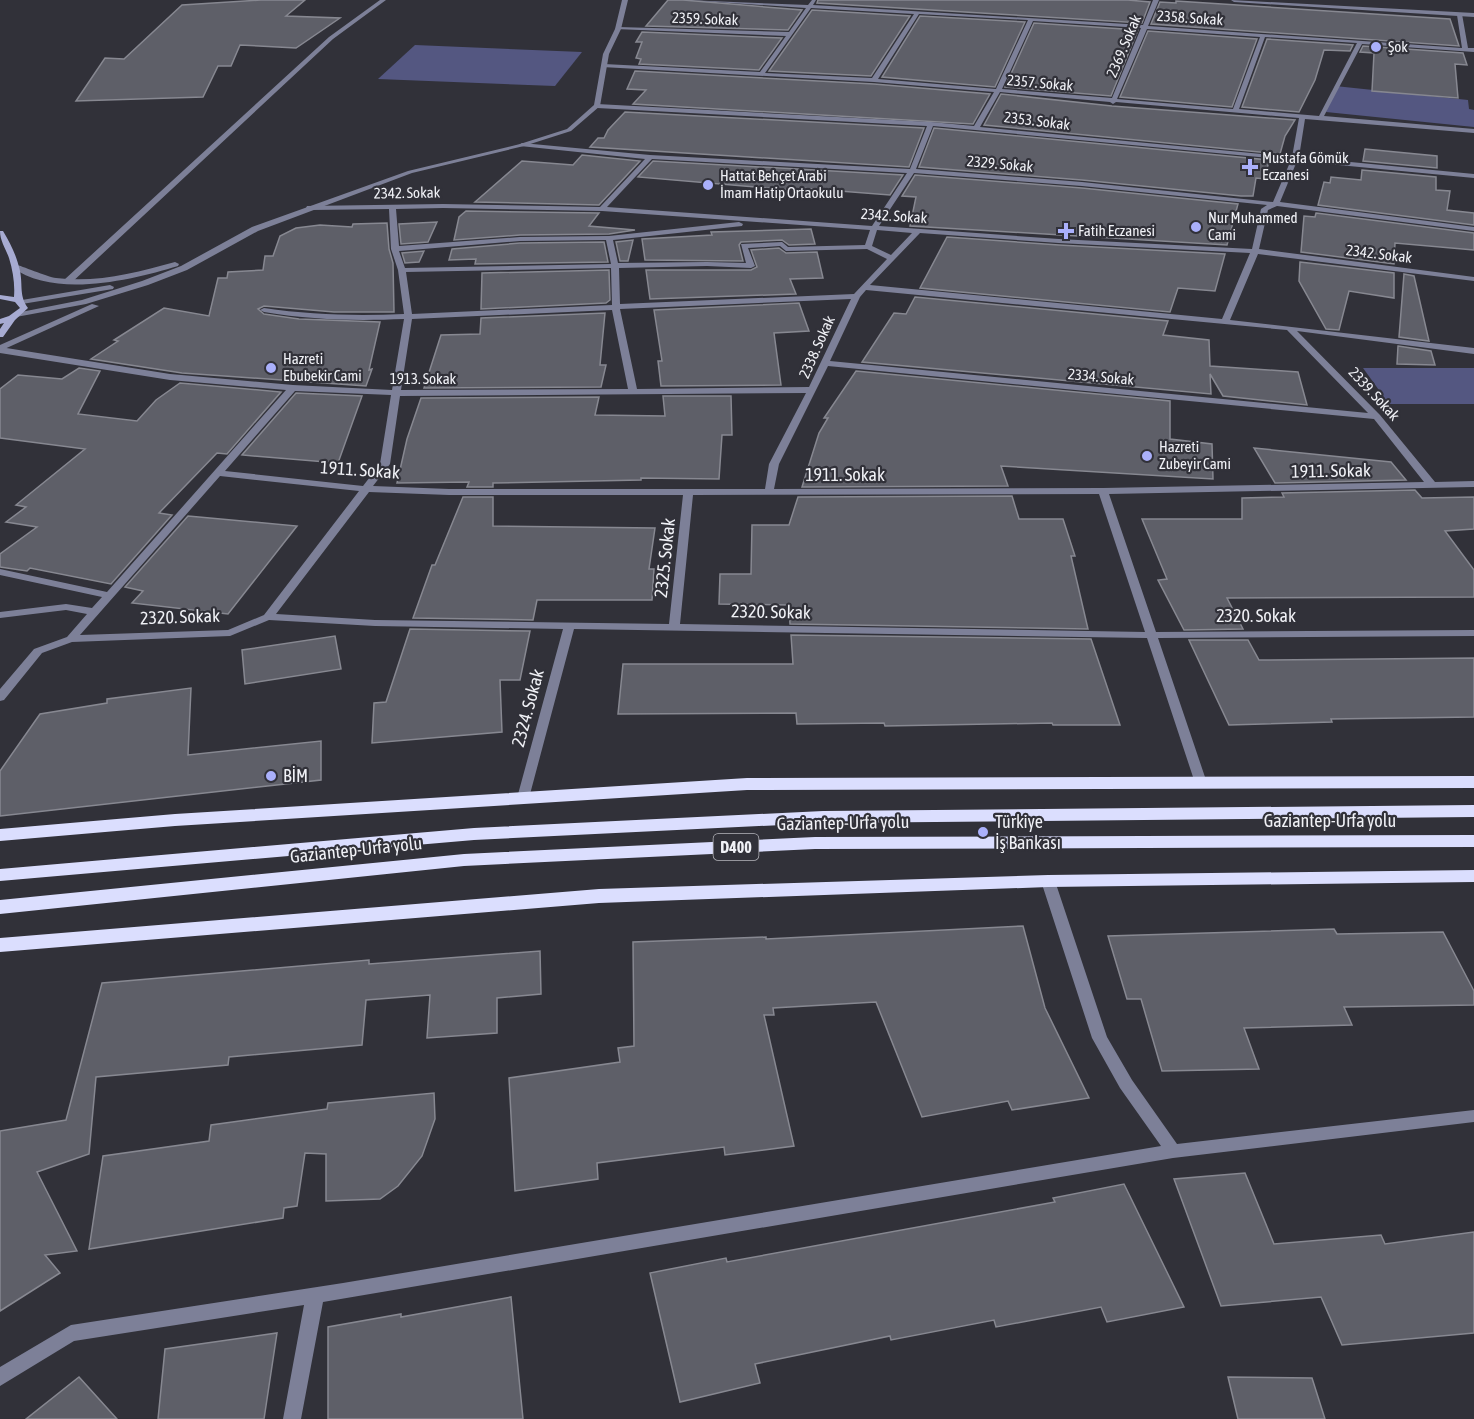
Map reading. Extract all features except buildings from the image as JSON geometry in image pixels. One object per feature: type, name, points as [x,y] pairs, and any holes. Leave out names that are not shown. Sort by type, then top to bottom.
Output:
[{"type":"highway","points":[[0,835],[175,820],[747,784],[1474,782]]},
{"type":"highway","name":"Gaziantep-Urfa yolu","points":[[0,875],[474,834],[823,817],[1474,811]]},
{"type":"highway","name":"Gaziantep-Urfa yolu","points":[[0,907],[464,860],[804,844],[1474,841]]},
{"type":"highway","points":[[0,945],[599,896],[1048,881],[1474,876]]},
{"type":"main road","points":[[0,233],[11,248],[20,301],[24,308],[14,316],[0,335]]},
{"type":"main road","points":[[0,297],[20,301]]},
{"type":"main road","points":[[0,322],[14,316]]},
{"type":"street","points":[[68,282],[331,38],[383,0]]},
{"type":"street","points":[[16,267],[32,276],[68,282],[105,279],[161,268],[310,208],[410,172],[522,145],[570,130],[597,106],[606,54],[618,28],[625,0]]},
{"type":"street","name":"2358. Sokak","points":[[688,0],[813,3],[1474,50]]},
{"type":"street","name":"2369. Sokak","points":[[1113,102],[1156,0]]},
{"type":"street","points":[[1234,0],[1474,15]]},
{"type":"street","points":[[762,73],[813,3]]},
{"type":"street","points":[[874,80],[918,12]]},
{"type":"street","points":[[1460,15],[1466,49]]},
{"type":"street","points":[[977,127],[998,91],[1032,19]]},
{"type":"street","name":"2359. Sokak","points":[[618,28],[790,34]]},
{"type":"street","points":[[1236,110],[1263,35]]},
{"type":"street","points":[[1225,321],[1255,251],[1265,208],[1276,204],[1295,159],[1302,117],[1320,119],[1360,42]]},
{"type":"street","name":"2357. Sokak","points":[[604,66],[874,80],[1474,131]]},
{"type":"street","name":"2353. Sokak","points":[[597,106],[977,127],[1474,176]]},
{"type":"street","points":[[868,247],[874,228],[912,171],[931,124]]},
{"type":"street","name":"2329. Sokak","points":[[522,145],[650,157],[912,171],[1276,204],[1474,230]]},
{"type":"street","points":[[602,209],[650,157]]},
{"type":"street","points":[[268,617],[385,464],[408,317],[402,270],[395,249],[392,206]]},
{"type":"street","name":"2342. Sokak","points":[[310,208],[392,206],[602,209],[1255,251],[1474,279]]},
{"type":"street","points":[[395,249],[520,239],[609,238],[779,221]]},
{"type":"street","name":"2338. Sokak","points":[[769,491],[774,464],[856,296],[918,231]]},
{"type":"street","points":[[0,349],[145,283],[184,268],[243,236]]},
{"type":"street","points":[[609,238],[615,265],[616,307],[633,391]]},
{"type":"street","points":[[402,270],[615,265],[751,266],[744,246],[782,244],[786,249],[868,247],[890,258]]},
{"type":"street","points":[[20,301],[126,284],[184,268]]},
{"type":"street","points":[[14,316],[83,302],[145,283]]},
{"type":"street","points":[[864,287],[1289,327],[1474,351]]},
{"type":"street","points":[[264,310],[302,316],[351,319],[856,296]]},
{"type":"street","name":"2339. Sokak","points":[[1289,327],[1377,417],[1432,485]]},
{"type":"street","name":"1913. Sokak","points":[[0,349],[170,377],[293,388],[396,393],[812,390]]},
{"type":"street","name":"2334. Sokak","points":[[824,363],[1377,417]]},
{"type":"street","points":[[0,697],[38,651],[71,639],[96,612],[107,595],[293,388]]},
{"type":"street","name":"1911. Sokak","points":[[217,473],[366,489],[449,492],[1103,491],[1474,484]]},
{"type":"street","name":"2325. Sokak","points":[[674,628],[688,491]]},
{"type":"street","points":[[1103,491],[1202,783]]},
{"type":"street","points":[[0,572],[107,595]]},
{"type":"street","points":[[0,615],[66,607],[96,612]]},
{"type":"street","name":"2320. Sokak","points":[[71,639],[230,633],[268,617],[375,623],[569,627],[1152,635],[1474,633]]},
{"type":"street","name":"2324. Sokak","points":[[522,798],[569,627]]},
{"type":"street","points":[[1048,881],[1100,1038],[1126,1084],[1173,1151]]},
{"type":"street","points":[[0,950],[33,942]]},
{"type":"street","points":[[0,1377],[71,1333],[315,1295],[1173,1151],[1474,1116]]},
{"type":"street","points":[[292,1419],[315,1295]]},
{"type":"shaded area","points":[[415,45],[582,52],[555,86],[378,79]]},
{"type":"shaded area","points":[[1335,86],[1468,100],[1469,109],[1474,110],[1474,127],[1326,112]]},
{"type":"shaded area","points":[[1363,368],[1474,368],[1474,404],[1389,404]]},
{"type":"place","name":"Şok","points":[[1376,47]]},
{"type":"place","name":"Mustafa Gömük Eczanesi","points":[[1250,167]]},
{"type":"place","name":"Hattat Behçet Arabi İmam Hatip Ortaokulu","points":[[708,185]]},
{"type":"place","name":"Nur Muhammed Cami","points":[[1196,227]]},
{"type":"place","name":"Fatih Eczanesi","points":[[1066,231]]},
{"type":"place","name":"Hazreti Ebubekir Cami","points":[[271,368]]},
{"type":"place","name":"Hazreti Zubeyir Cami","points":[[1147,456]]},
{"type":"place","name":"BİM","points":[[271,776]]},
{"type":"place","name":"Türkiye İş Bankası","points":[[983,832]]}]
